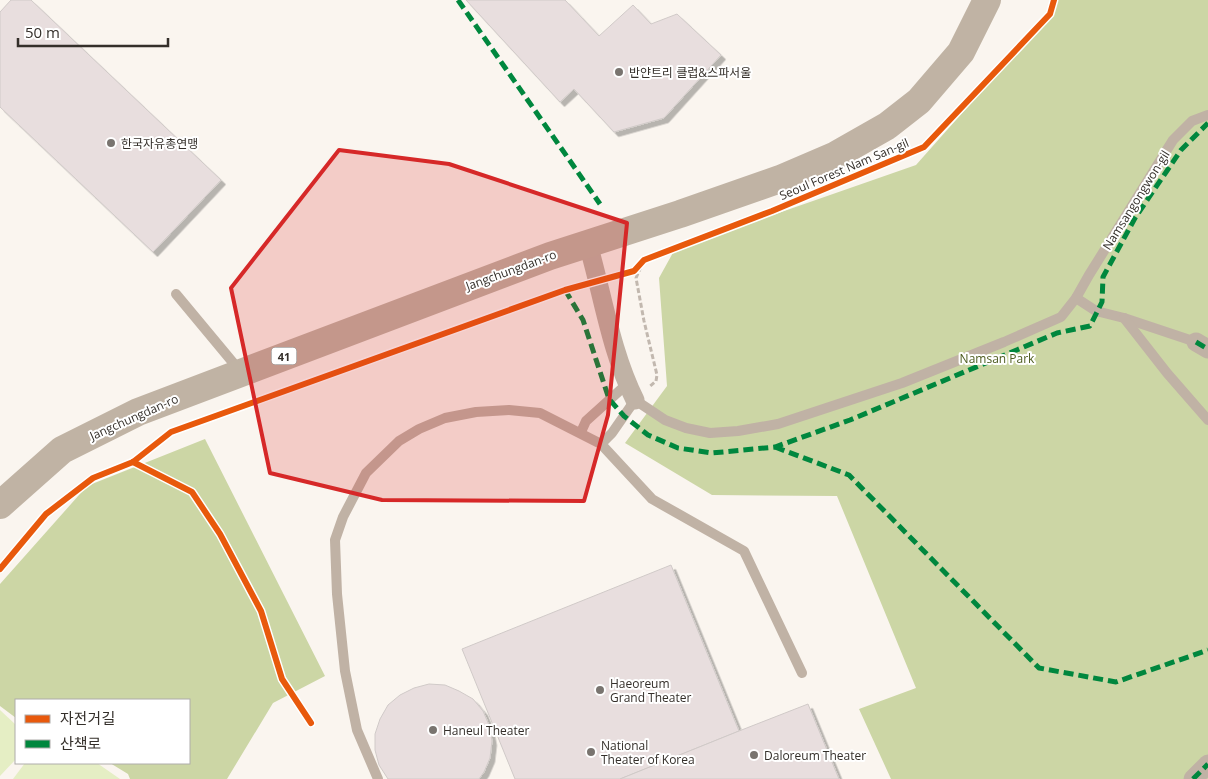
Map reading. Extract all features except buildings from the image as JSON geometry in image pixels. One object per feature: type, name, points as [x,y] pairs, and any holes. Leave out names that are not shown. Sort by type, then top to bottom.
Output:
[{"type":"main road","name":"Jangchungdan-ro","points":[[0,505],[62,450],[138,412],[444,295],[550,256],[780,179],[836,155],[887,126],[919,100],[961,52],[987,0]]},
{"type":"street","points":[[588,244],[618,358],[631,392]]},
{"type":"street","points":[[1193,779],[1208,764]]},
{"type":"lane","name":"Namsangongwon-gil","points":[[631,392],[665,420],[686,428],[710,433],[738,431],[778,424],[902,383],[1061,317],[1076,298],[1173,140],[1192,121],[1208,115]]},
{"type":"lane","points":[[176,294],[241,372]]},
{"type":"lane","points":[[1076,298],[1096,310],[1202,345]]},
{"type":"lane","points":[[1124,318],[1208,420]]},
{"type":"lane","points":[[581,432],[586,421],[631,392]]},
{"type":"lane","points":[[601,444],[612,433],[631,392]]},
{"type":"lane","points":[[378,779],[357,730],[345,671],[335,540],[343,517],[366,473],[399,441],[419,429],[445,418],[476,412],[509,410],[540,413],[581,432],[601,444],[652,499],[744,551],[802,673]]},
{"type":"path","points":[[631,392],[656,380],[657,375],[636,278],[644,260],[653,256]]},
{"type":"path","points":[[125,465],[133,462],[140,456]]},
{"type":"path","points":[[133,462],[192,492],[220,534],[261,611],[282,679],[311,724]]},
{"type":"highlighted area","points":[[339,150],[449,164],[627,223],[608,415],[584,501],[382,500],[270,473],[231,288]]},
{"type":"green space","name":"Namsan Park","points":[[1054,0],[1208,0],[1208,779],[891,779],[859,709],[916,688],[837,496],[712,495],[625,443],[667,386],[659,278],[675,249],[916,165],[1050,14]]},
{"type":"green space","points":[[205,439],[325,676],[273,703],[227,779],[130,779],[128,774],[112,764],[190,764],[190,699],[15,699],[15,717],[0,706],[0,584],[87,486]]},
{"type":"green space","points":[[0,710],[15,724],[15,760],[0,776]]},
{"type":"green space","points":[[24,764],[98,764],[120,779],[13,779]]},
{"type":"marked path","points":[[458,0],[600,204]]},
{"type":"marked path","points":[[565,290],[583,320],[609,399],[624,416],[648,435],[678,448],[712,453],[775,447],[850,420],[1057,333],[1090,326],[1102,302],[1103,277],[1135,218],[1181,150],[1208,123]]},
{"type":"marked path","points":[[1196,342],[1208,349]]},
{"type":"marked path","points":[[775,447],[849,475],[1039,668],[1116,682],[1208,650]]},
{"type":"marked path","points":[[1193,779],[1208,764]]},
{"type":"cycle path","name":"Seoul Forest Nam San-gil","points":[[0,569],[46,514],[93,478],[133,462],[171,432],[565,290],[634,271],[644,260],[772,211],[924,147],[1050,14],[1054,0]]},
{"type":"cycle path","points":[[133,462],[192,492],[220,534],[261,611],[282,679],[311,723]]},
{"type":"place","name":"반얀트리 클럽&스파서울","points":[[619,72]]},
{"type":"place","name":"한국자유총연맹","points":[[111,143]]},
{"type":"place","name":"Haeoreum Grand Theater","points":[[600,690]]},
{"type":"place","name":"Haneul Theater","points":[[433,730]]},
{"type":"place","name":"National Theater of Korea","points":[[591,752]]},
{"type":"place","name":"Daloreum Theater","points":[[754,755]]}]
